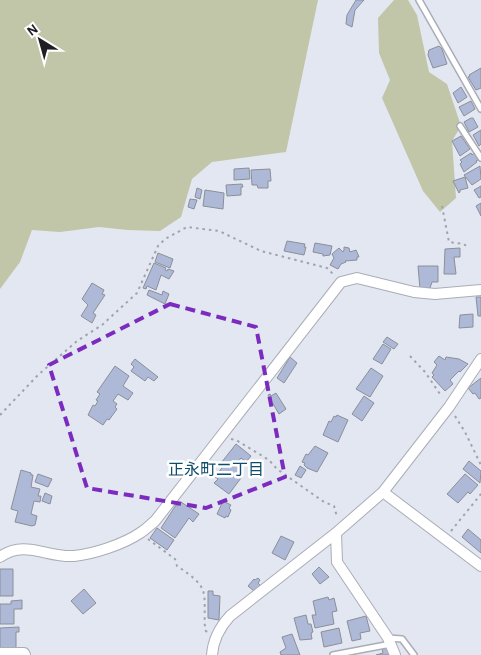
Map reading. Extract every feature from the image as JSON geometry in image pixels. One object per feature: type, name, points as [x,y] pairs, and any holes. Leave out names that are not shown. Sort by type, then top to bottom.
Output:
[{"type":"street","points":[[0,557],[19,548],[50,555],[75,556],[111,547],[140,534],[155,521],[342,282],[357,278],[414,292],[436,294],[481,290]]},
{"type":"street","points":[[212,655],[221,626],[230,616],[336,533],[383,492],[449,407],[481,359]]},
{"type":"street","points":[[383,492],[481,566]]},
{"type":"street","points":[[336,533],[337,562],[389,641],[395,655]]},
{"type":"street","points":[[0,653],[24,653],[25,655]]},
{"type":"lane","points":[[418,0],[481,109]]},
{"type":"lane","points":[[460,126],[481,158]]},
{"type":"lane","points":[[333,655],[389,641],[402,640],[414,655]]},
{"type":"path","points":[[442,206],[449,242],[466,246]]},
{"type":"path","points":[[0,415],[38,375],[77,342],[102,325],[137,293],[158,246],[165,239],[187,227],[219,231],[260,251],[327,268],[342,282]]},
{"type":"path","points":[[219,438],[236,440],[269,460],[277,469],[324,502],[334,506],[337,515],[336,533]]},
{"type":"path","points":[[445,539],[481,494]]},
{"type":"path","points":[[140,534],[175,559],[177,566],[196,579],[205,591],[205,630],[215,641]]},
{"type":"highlighted area","points":[[170,304],[256,327],[285,477],[206,508],[87,488],[49,365]]},
{"type":"green space","points":[[0,0],[318,0],[286,152],[212,162],[192,179],[181,217],[160,231],[99,227],[60,232],[32,230],[20,262],[0,289]]},
{"type":"green space","points":[[394,0],[408,0],[417,15],[429,72],[447,84],[461,126],[452,141],[456,198],[440,212],[423,191],[382,98],[390,80],[379,53],[378,18]]},
{"type":"building","points":[[356,0],[364,0],[355,10],[352,27],[346,24],[347,15]]},
{"type":"building","points":[[439,46],[442,49],[447,64],[433,68],[428,55],[429,50]]},
{"type":"building","points":[[481,68],[481,88],[476,90],[468,77]]},
{"type":"building","points":[[461,87],[467,97],[458,103],[453,93]]},
{"type":"building","points":[[471,101],[475,109],[464,116],[459,107]]},
{"type":"building","points":[[473,118],[478,127],[469,132],[464,122]]},
{"type":"building","points":[[481,130],[481,144],[479,146],[473,135]]},
{"type":"building","points":[[461,136],[470,149],[460,156],[452,141]]},
{"type":"building","points":[[471,153],[472,155],[474,153],[478,160],[464,172],[460,160]]},
{"type":"building","points":[[480,166],[481,179],[472,185],[464,175]]},
{"type":"building","points":[[249,168],[250,179],[234,180],[234,169]]},
{"type":"building","points":[[270,169],[271,181],[268,181],[268,188],[258,188],[257,185],[252,185],[251,170]]},
{"type":"building","points":[[465,177],[468,188],[460,190],[459,193],[453,181]]},
{"type":"building","points":[[242,184],[241,195],[227,196],[226,185]]},
{"type":"building","points":[[481,186],[481,197],[479,198],[474,190]]},
{"type":"building","points":[[197,188],[202,190],[200,199],[195,197]]},
{"type":"building","points":[[205,190],[224,193],[223,209],[203,206]]},
{"type":"building","points":[[190,199],[197,200],[194,209],[188,207]]},
{"type":"building","points":[[481,203],[481,216],[476,206]]},
{"type":"building","points":[[287,241],[305,244],[304,255],[284,251]]},
{"type":"building","points":[[315,243],[332,246],[330,255],[323,256],[323,254],[313,252]]},
{"type":"building","points":[[344,247],[349,248],[350,252],[356,250],[359,257],[357,257],[357,260],[345,261],[338,269],[330,265],[334,258],[332,254],[339,248],[343,252]]},
{"type":"building","points":[[460,248],[460,257],[454,257],[456,274],[444,274],[445,249]]},
{"type":"building","points":[[158,253],[173,259],[170,268],[155,262]]},
{"type":"building","points":[[154,263],[166,268],[165,270],[167,271],[168,269],[174,271],[169,279],[161,275],[156,290],[147,286],[146,289],[143,288]]},
{"type":"building","points":[[418,266],[438,266],[438,282],[432,282],[430,288],[420,289]]},
{"type":"building","points":[[92,283],[104,290],[102,294],[105,295],[93,313],[96,315],[92,323],[81,316],[88,305],[82,299]]},
{"type":"building","points":[[149,290],[162,295],[163,291],[169,294],[165,304],[147,295]]},
{"type":"building","points":[[476,297],[481,297],[481,316],[478,316]]},
{"type":"building","points":[[473,314],[473,327],[459,328],[460,315]]},
{"type":"building","points":[[387,337],[398,344],[394,349],[383,342]]},
{"type":"building","points":[[383,344],[391,349],[382,364],[373,359]]},
{"type":"building","points":[[439,356],[445,360],[446,357],[459,359],[468,364],[450,380],[453,384],[445,391],[432,377],[434,375],[432,373],[437,365],[434,362]]},
{"type":"building","points":[[290,357],[297,363],[284,383],[277,378]]},
{"type":"building","points":[[135,359],[158,377],[154,381],[148,377],[145,381],[131,371],[134,367],[131,364]]},
{"type":"building","points":[[115,366],[129,376],[123,386],[133,393],[128,400],[118,394],[113,401],[117,404],[115,407],[117,409],[103,425],[88,415],[93,405],[95,406],[98,401],[96,400],[100,394],[97,392]]},
{"type":"building","points":[[371,368],[383,376],[370,397],[356,389]]},
{"type":"building","points":[[481,378],[481,398],[479,399],[468,388]]},
{"type":"building","points":[[276,393],[286,409],[279,414],[268,395],[270,394],[271,396]]},
{"type":"building","points":[[364,396],[374,403],[362,421],[352,414]]},
{"type":"building","points":[[337,415],[348,420],[338,442],[323,435],[329,421],[331,422],[334,416],[336,417]]},
{"type":"building","points":[[236,444],[251,456],[246,462],[241,458],[236,464],[243,472],[240,476],[241,478],[229,494],[214,483],[218,479],[215,477],[224,465],[221,463]]},
{"type":"building","points":[[315,446],[328,453],[317,472],[307,468],[304,465],[305,463],[302,462],[306,454],[308,455]]},
{"type":"building","points":[[469,461],[481,471],[480,483],[463,469]]},
{"type":"building","points":[[300,466],[306,470],[301,478],[295,475]]},
{"type":"building","points":[[21,470],[33,475],[31,487],[40,489],[38,496],[41,496],[40,502],[34,501],[31,514],[37,516],[35,525],[32,526],[15,522],[18,511],[11,509]]},
{"type":"building","points":[[38,474],[52,479],[48,487],[35,482]]},
{"type":"building","points":[[465,474],[478,485],[458,503],[447,494]]},
{"type":"building","points":[[45,493],[52,496],[50,504],[42,501]]},
{"type":"building","points":[[223,501],[231,505],[228,517],[226,516],[225,518],[217,514]]},
{"type":"building","points":[[181,502],[199,514],[193,522],[189,518],[175,538],[161,528],[176,505],[178,506]]},
{"type":"building","points":[[157,528],[174,540],[167,550],[150,538]]},
{"type":"building","points":[[468,529],[481,540],[481,553],[462,537]]},
{"type":"building","points":[[281,536],[294,542],[285,560],[272,553]]},
{"type":"building","points":[[319,567],[329,577],[320,584],[312,574]]},
{"type":"building","points":[[0,569],[13,569],[13,596],[0,596]]},
{"type":"building","points":[[258,578],[260,585],[254,591],[248,586],[254,579]]},
{"type":"building","points":[[84,589],[96,603],[83,614],[71,601]]},
{"type":"building","points":[[208,591],[213,591],[213,595],[220,596],[219,620],[208,618]]},
{"type":"building","points":[[328,597],[329,600],[334,598],[337,611],[332,612],[334,624],[315,628],[312,615],[316,615],[313,601]]},
{"type":"building","points":[[22,600],[22,609],[14,609],[14,624],[0,624],[0,604],[11,604],[11,601]]},
{"type":"building","points":[[306,615],[308,624],[311,624],[313,632],[311,633],[312,639],[300,640],[294,618]]},
{"type":"building","points":[[366,616],[370,631],[360,633],[361,639],[352,641],[347,621]]},
{"type":"building","points":[[19,627],[19,632],[16,632],[16,650],[0,650],[0,628]]},
{"type":"building","points":[[339,628],[342,643],[324,647],[321,632]]},
{"type":"building","points":[[292,634],[300,655],[281,655],[280,652],[286,648],[282,637]]},
{"type":"building","points":[[388,647],[391,655],[376,655],[383,653],[382,649]]},
{"type":"district","name":"正永町二丁目","points":[[216,469]]}]
